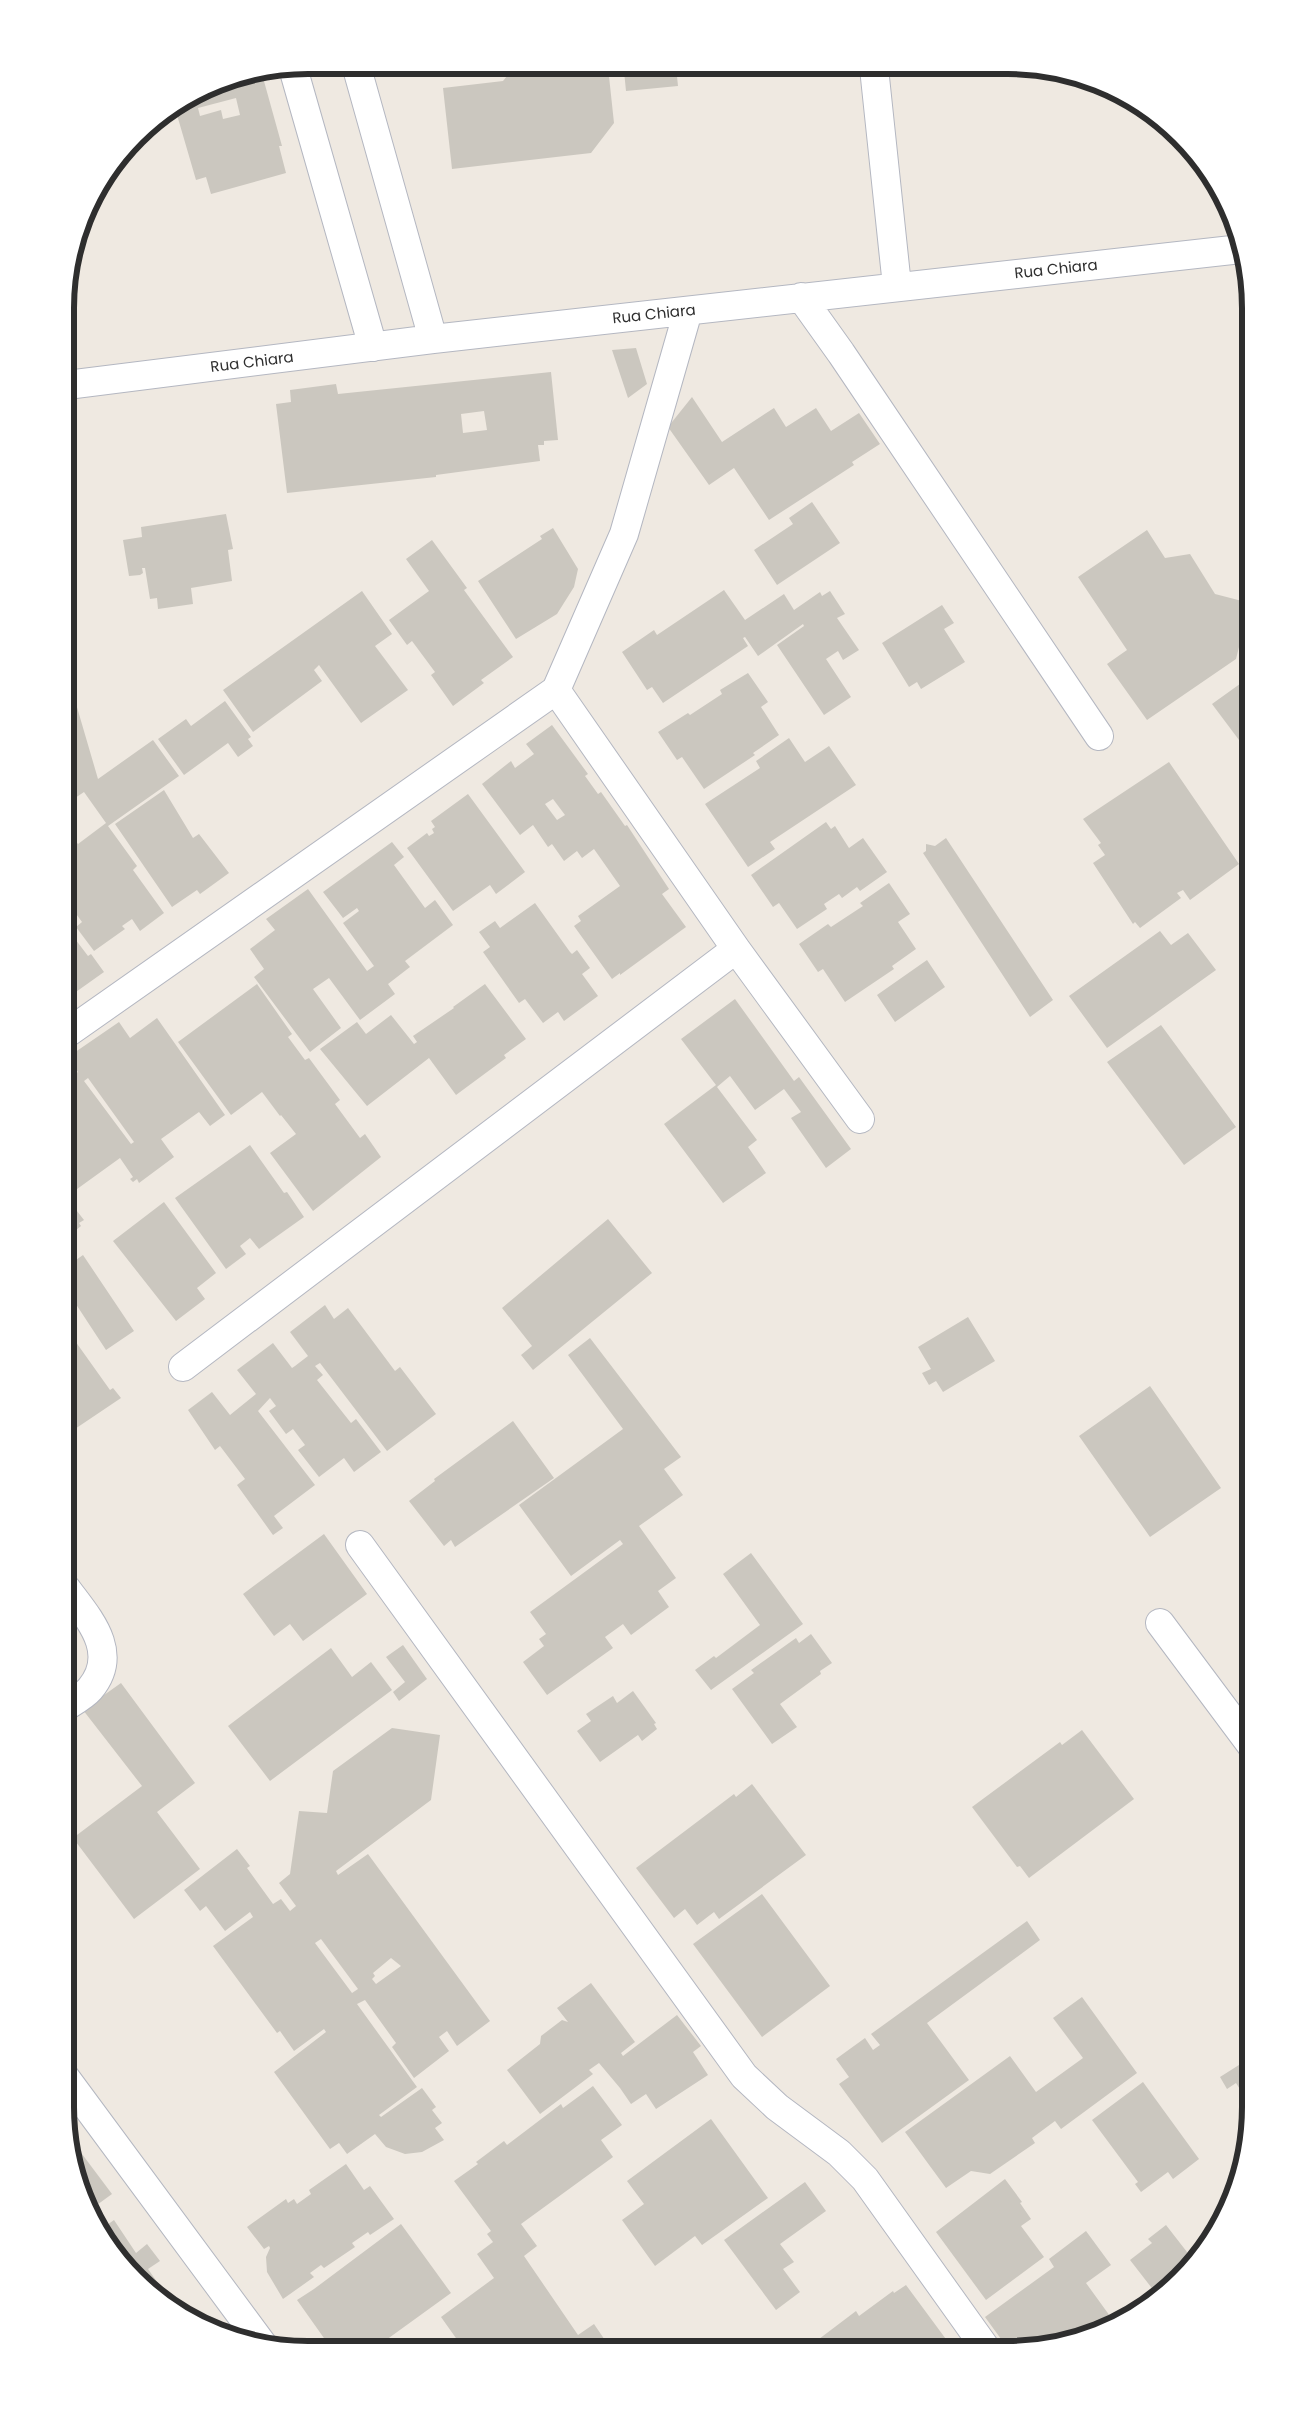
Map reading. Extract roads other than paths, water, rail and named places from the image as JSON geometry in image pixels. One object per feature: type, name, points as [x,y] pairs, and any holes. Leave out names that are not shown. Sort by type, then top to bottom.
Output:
[{"type":"street","points":[[295,74],[374,347]]},
{"type":"street","points":[[359,74],[433,339]]},
{"type":"street","points":[[875,74],[897,286]]},
{"type":"street","name":"Rua Chiara","points":[[74,384],[433,339],[1235,250]]},
{"type":"street","points":[[801,297],[841,353],[1099,736]]},
{"type":"street","points":[[74,1028],[556,690],[624,534],[688,311]]},
{"type":"street","points":[[556,690],[736,949],[860,1119]]},
{"type":"street","points":[[183,1367],[736,949]]},
{"type":"street","points":[[360,1545],[744,2076],[777,2107],[810,2129],[839,2153],[865,2179],[981,2341]]},
{"type":"street","points":[[74,1599],[96,1629],[103,1651],[103,1669],[90,1690],[74,1701]]},
{"type":"street","points":[[1160,1623],[1242,1733]]},
{"type":"street","points":[[74,2089],[256,2335]]}]
